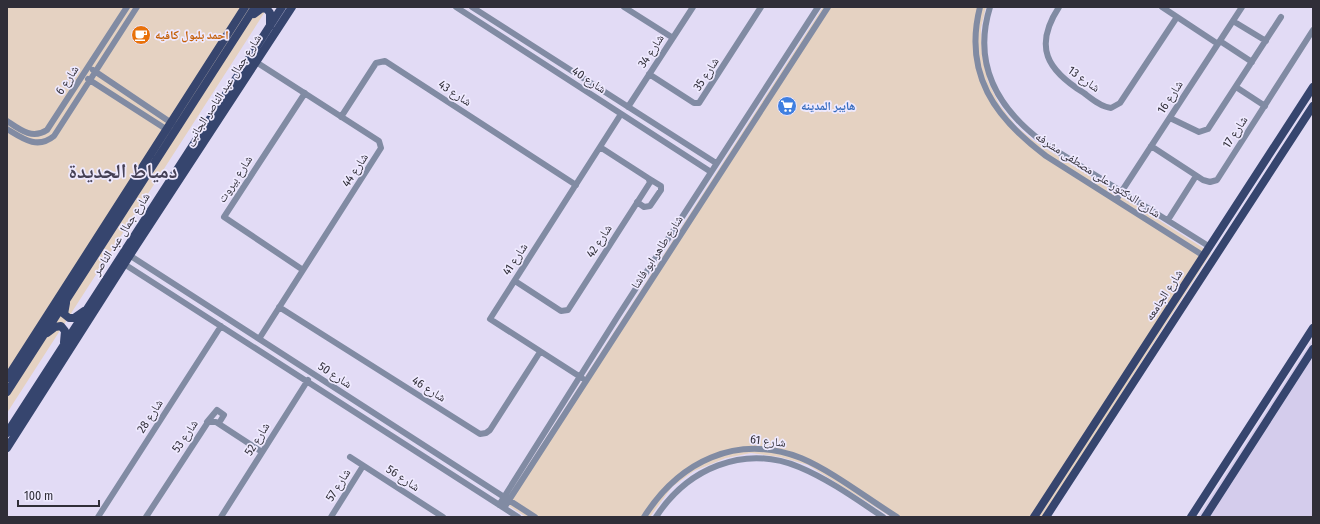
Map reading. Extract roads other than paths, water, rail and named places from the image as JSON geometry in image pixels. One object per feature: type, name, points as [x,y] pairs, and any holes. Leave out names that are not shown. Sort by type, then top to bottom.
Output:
[{"type":"main road","points":[[173,128],[245,7]]},
{"type":"main road","points":[[7,378],[173,128],[256,7]]},
{"type":"main road","points":[[253,60],[282,7]]},
{"type":"main road","name":"شارع جمال عبد الناصر الجانبى","points":[[7,448],[19,422],[121,262],[253,60],[292,7]]},
{"type":"main road","points":[[246,22],[260,8],[265,8],[270,12],[270,27]]},
{"type":"main road","name":"شارع الجامعه","points":[[1034,517],[1313,87]]},
{"type":"main road","name":"شارع الجامعه","points":[[1046,517],[1313,106]]},
{"type":"main road","name":"شارع جمال عبد الناصر","points":[[7,392],[68,297],[99,241]]},
{"type":"main road","name":"شارع جمال عبد الناصر","points":[[7,433],[19,422],[64,345],[87,309],[121,262]]},
{"type":"main road","points":[[68,297],[64,312],[67,317],[74,318],[87,309]]},
{"type":"main road","points":[[42,337],[55,327],[61,326],[65,331],[64,345]]},
{"type":"main road","points":[[1191,517],[1313,328]]},
{"type":"main road","points":[[1205,517],[1313,349]]},
{"type":"main road","points":[[1133,364],[1141,369]]},
{"type":"street","name":"شارع 6","points":[[8,125],[36,135],[44,132],[51,126],[127,7]]},
{"type":"street","name":"شارع 6","points":[[8,125],[25,140],[42,142],[54,136],[137,7]]},
{"type":"street","name":"شارع 40","points":[[456,7],[710,172]]},
{"type":"street","name":"شارع 40","points":[[472,7],[716,163]]},
{"type":"street","points":[[624,7],[673,38]]},
{"type":"street","name":"شارع 34","points":[[628,107],[693,7]]},
{"type":"street","name":"شارع 35","points":[[649,74],[694,103],[699,103],[762,7]]},
{"type":"street","name":"شارع طاهر ابو فاشا","points":[[502,507],[580,376],[710,172],[818,7]]},
{"type":"street","name":"شارع طاهر ابو فاشا","points":[[507,499],[587,381],[828,7]]},
{"type":"street","name":"شارع الدكتور على مصطفى مشرفه","points":[[980,7],[976,40],[978,65],[982,80],[996,108],[1015,131],[1037,150],[1204,256]]},
{"type":"street","name":"شارع الدكتور على مصطفى مشرفه","points":[[990,7],[985,30],[987,61],[993,84],[1004,106],[1022,125],[1044,143],[1210,246]]},
{"type":"street","name":"شارع 13","points":[[1059,7],[1048,28],[1046,43],[1048,57],[1055,70],[1065,81],[1107,107],[1114,107],[1120,102],[1177,17]]},
{"type":"street","points":[[1162,7],[1252,62]]},
{"type":"street","name":"شارع 16","points":[[1116,200],[1242,7]]},
{"type":"street","points":[[1170,118],[1199,132],[1205,131],[1236,87],[1281,17]]},
{"type":"street","points":[[1233,21],[1266,41]]},
{"type":"street","name":"شارع 17","points":[[1151,146],[1196,176],[1210,182],[1219,177],[1313,30]]},
{"type":"street","name":"شارع 44","points":[[253,60],[379,141],[381,145],[381,150],[258,339]]},
{"type":"street","name":"شارع 43","points":[[341,117],[376,63],[385,61],[576,185]]},
{"type":"street","points":[[88,68],[103,77],[173,128]]},
{"type":"street","points":[[83,76],[173,128]]},
{"type":"street","points":[[98,85],[103,77]]},
{"type":"street","points":[[1236,87],[1265,106]]},
{"type":"street","name":"شارع بيروت","points":[[303,270],[224,217],[305,93]]},
{"type":"street","name":"شارع 41","points":[[587,381],[490,320],[621,114]]},
{"type":"street","points":[[600,148],[661,186],[661,190],[650,206],[644,207],[637,202]]},
{"type":"street","points":[[1168,220],[1196,176]]},
{"type":"street","name":"شارع 42","points":[[515,281],[561,311],[566,311],[650,183],[648,178]]},
{"type":"street","name":"شارع 50","points":[[127,253],[535,517]]},
{"type":"street","name":"شارع 50","points":[[121,262],[518,517]]},
{"type":"street","name":"شارع 46","points":[[279,307],[480,434],[486,433],[490,430],[540,352]]},
{"type":"street","name":"شارع 28","points":[[98,517],[221,326]]},
{"type":"street","name":"شارع 52","points":[[221,517],[312,374]]},
{"type":"street","points":[[206,424],[216,410],[224,415],[219,423]]},
{"type":"street","name":"شارع 53","points":[[146,517],[206,424],[211,421],[219,423],[262,452]]},
{"type":"street","name":"شارع 61","points":[[644,517],[662,492],[679,476],[700,462],[722,453],[747,449],[774,451],[801,458],[824,470],[897,517]]},
{"type":"street","name":"شارع 56","points":[[350,457],[444,517]]},
{"type":"street","name":"شارع 61","points":[[656,517],[671,497],[687,482],[715,466],[748,458],[773,460],[797,466],[820,477],[878,516]]},
{"type":"street","name":"شارع 57","points":[[331,517],[363,466]]},
{"type":"street","points":[[820,477],[824,470]]},
{"type":"place","name":"احمد بلبول كافيه","points":[[141,35]]},
{"type":"place","name":"هايبر المدينه","points":[[787,106]]},
{"type":"district","name":"دمياط الجديدة","points":[[123,171]]}]
